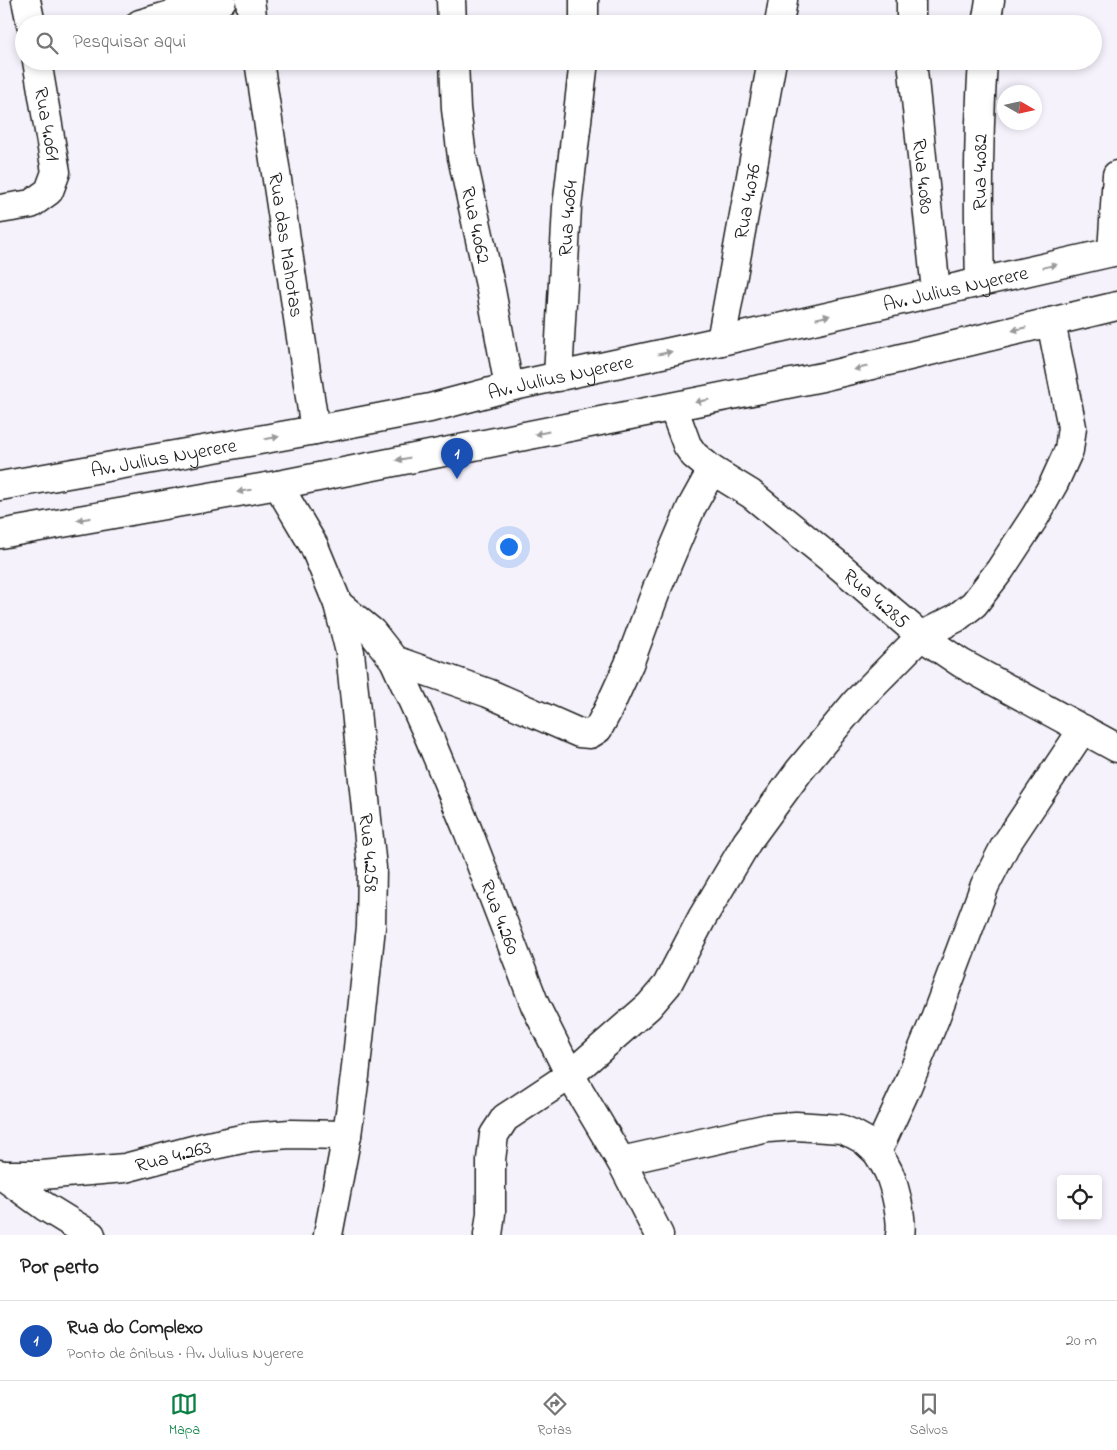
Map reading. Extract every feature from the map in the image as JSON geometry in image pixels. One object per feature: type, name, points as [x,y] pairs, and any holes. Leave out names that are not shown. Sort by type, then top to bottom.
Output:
[{"type":"street","points":[[26,0],[28,15]]},
{"type":"street","points":[[171,15],[222,0]]},
{"type":"street","points":[[250,0],[252,15]]},
{"type":"street","points":[[451,0],[452,15]]},
{"type":"street","points":[[584,0],[584,15]]},
{"type":"street","points":[[780,15],[783,0]]},
{"type":"street","points":[[911,0],[911,15]]},
{"type":"street","points":[[988,15],[990,0]]},
{"type":"street","name":"Rua 4.061","points":[[0,210],[31,204],[49,191],[56,172],[39,70]]},
{"type":"street","name":"Rua das Mahotas","points":[[260,70],[315,430]]},
{"type":"street","name":"Rua 4.062","points":[[454,70],[456,110],[462,157],[491,290],[509,387]]},
{"type":"street","name":"Rua 4.064","points":[[558,377],[566,208],[583,70]]},
{"type":"street","name":"Rua 4.076","points":[[721,341],[770,70]]},
{"type":"street","name":"Rua 4.080","points":[[913,70],[936,291]]},
{"type":"street","name":"Rua 4.082","points":[[980,282],[978,207],[983,70]]},
{"type":"street","points":[[1114,251],[1117,175]]},
{"type":"street","name":"Av. Julius Nyerere","points":[[0,486],[430,408],[509,387],[721,341],[1114,251]]},
{"type":"street","points":[[0,534],[278,484],[822,377],[1117,306]]},
{"type":"street","points":[[488,1235],[491,1213],[491,1160],[494,1135],[505,1118],[570,1075],[649,1006],[667,985],[702,918],[747,842],[799,771],[857,701],[921,636],[956,618],[974,604],[1000,570],[1036,516],[1069,450],[1072,427],[1051,322]]},
{"type":"street","name":"Rua 4.285","points":[[672,407],[687,445],[694,455],[712,470],[751,494],[842,568],[921,636],[961,663],[1117,748]]},
{"type":"street","points":[[394,660],[488,693],[579,733],[590,734],[598,729],[607,712],[629,664],[658,586],[691,508],[712,470]]},
{"type":"street","name":"Rua 4.258","points":[[278,484],[314,546],[338,604],[350,652],[372,868],[371,927],[355,1076],[328,1235]]},
{"type":"street","name":"Rua 4.260","points":[[338,604],[372,632],[394,660],[468,831],[535,1005],[570,1075],[621,1161],[659,1235]]},
{"type":"street","points":[[877,1152],[907,1087],[934,1021],[985,885],[1004,846],[1082,728]]},
{"type":"street","points":[[621,1161],[768,1128],[796,1126],[841,1129],[864,1140],[877,1152],[889,1173],[896,1196],[901,1229],[900,1235]]},
{"type":"street","name":"Rua 4.263","points":[[0,1175],[42,1175],[125,1168],[204,1147],[251,1137],[290,1134],[346,1135]]},
{"type":"street","points":[[0,1175],[44,1206],[59,1224],[91,1235]]},
{"type":"place","name":"Rua do Complexo","points":[[457,479]]}]
